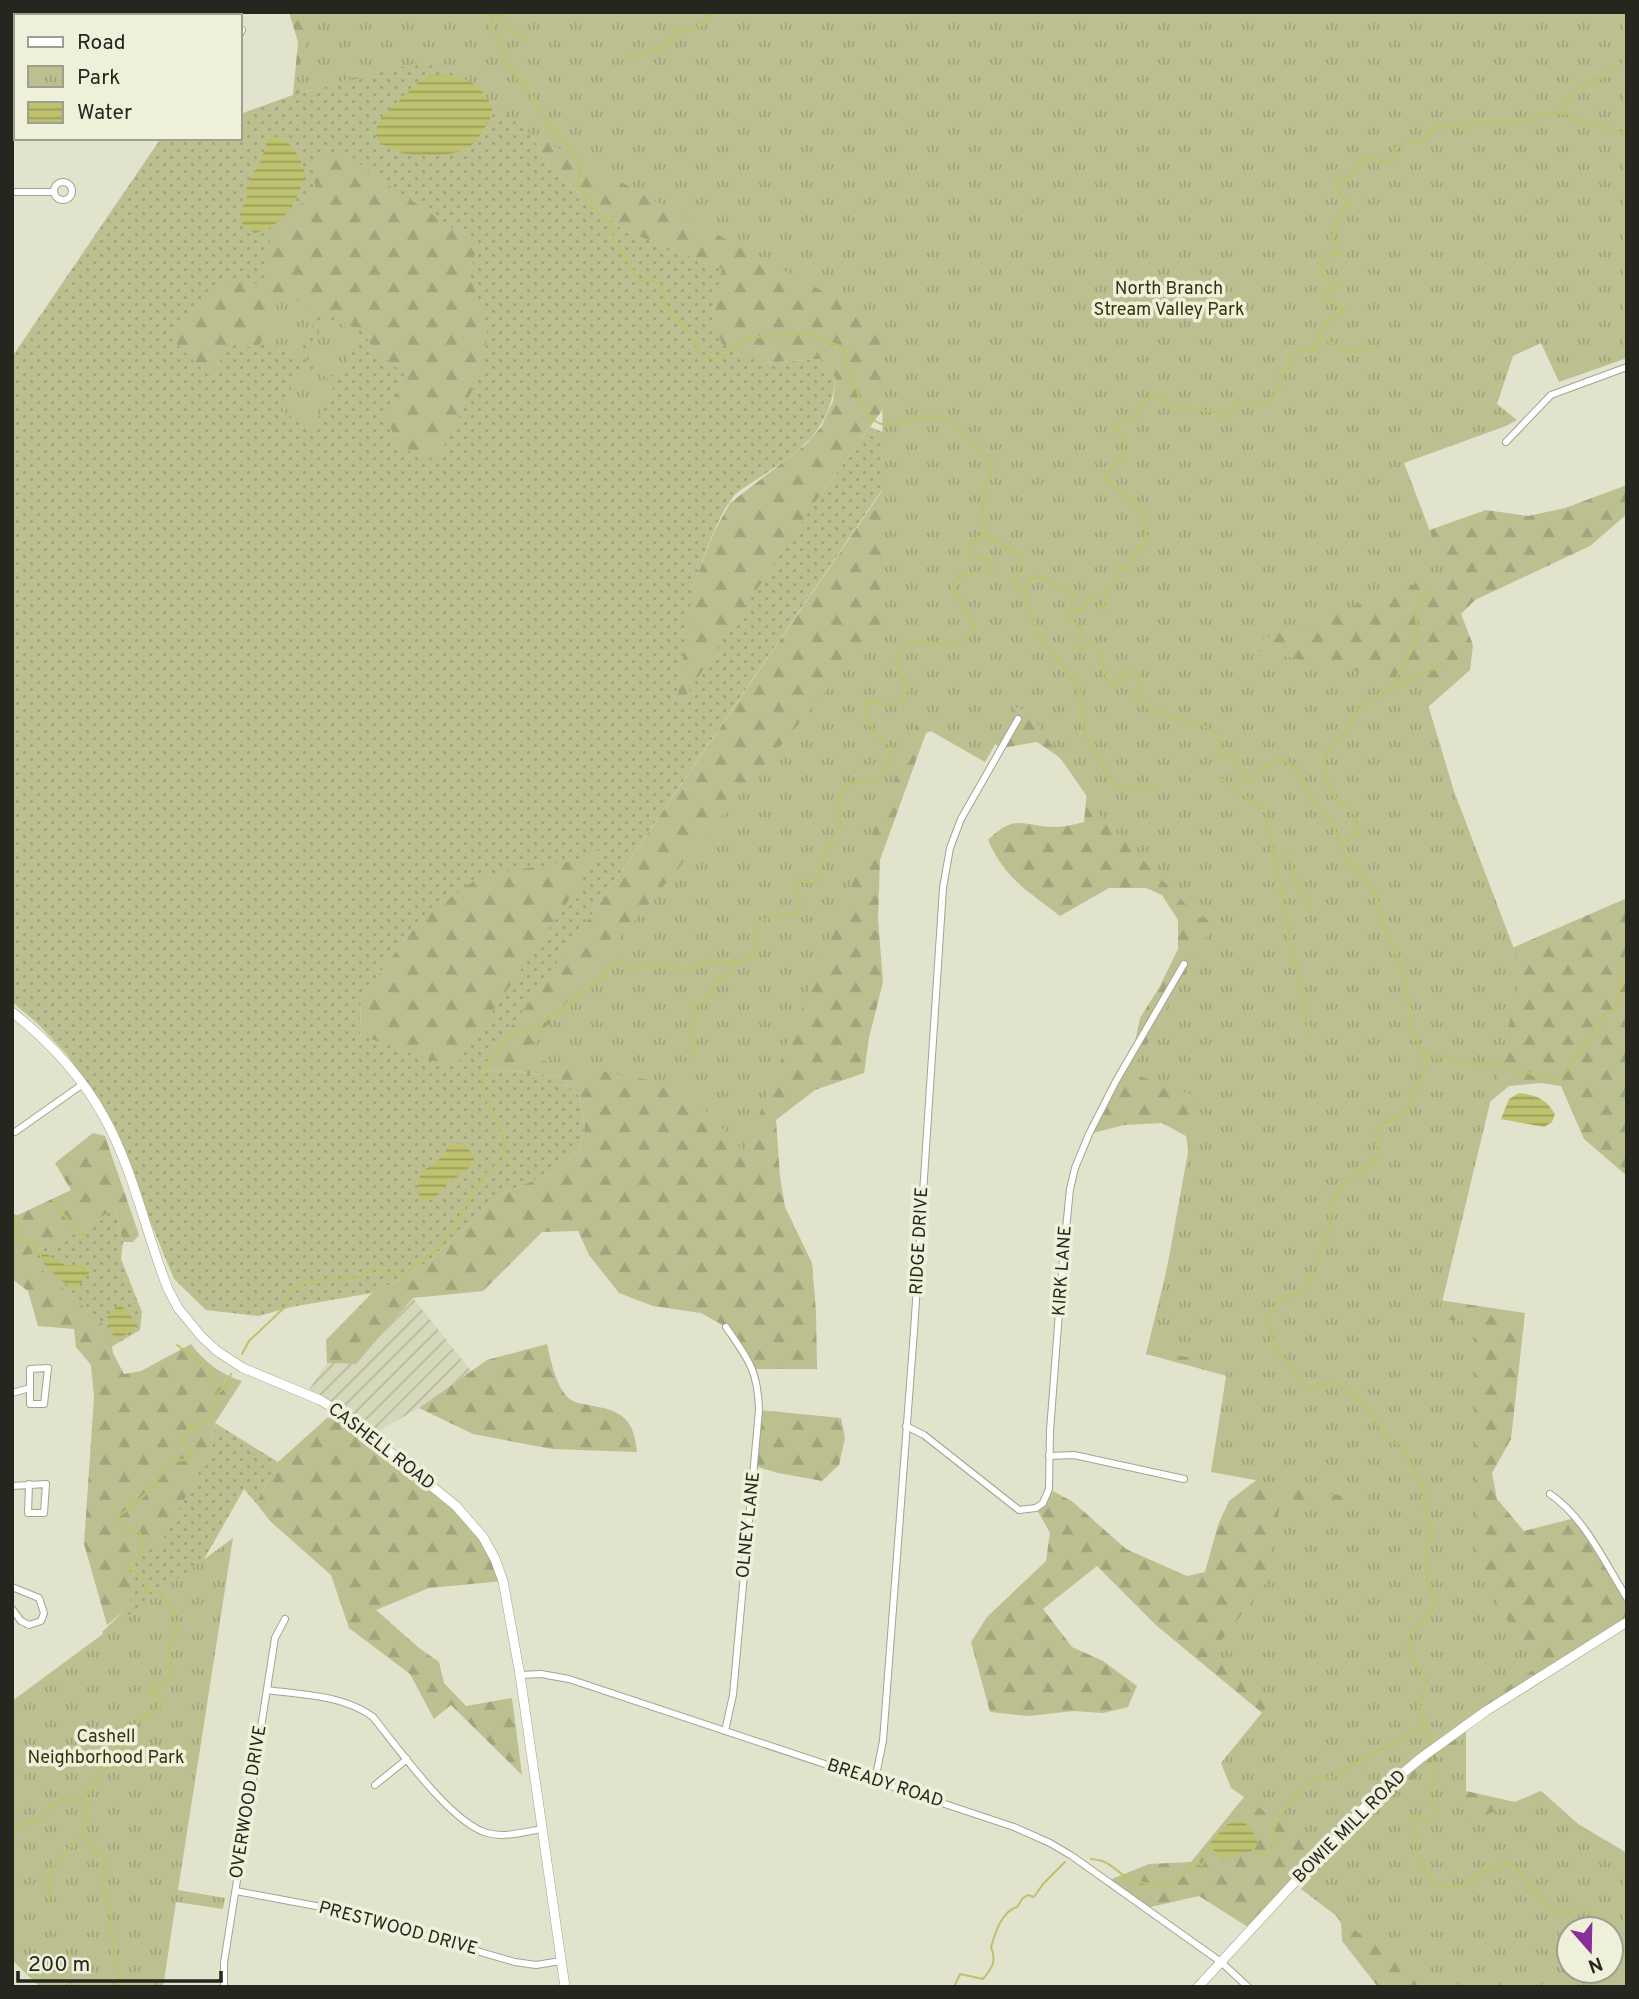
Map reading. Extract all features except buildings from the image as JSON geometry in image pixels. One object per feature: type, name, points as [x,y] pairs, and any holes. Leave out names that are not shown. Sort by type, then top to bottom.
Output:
[{"type":"street","points":[[12,191],[54,192]]},
{"type":"street","points":[[1506,442],[1550,395],[1627,367]]},
{"type":"street","name":"RIDGE DRIVE","points":[[876,1780],[883,1741],[946,868],[961,819],[1018,719]]},
{"type":"street","name":"KIRK LANE","points":[[906,1426],[924,1435],[1019,1510],[1036,1508],[1043,1503],[1049,1489],[1049,1456],[1070,1189],[1089,1134],[1184,964]]},
{"type":"street","name":"CASHELL ROAD","points":[[12,1012],[62,1056],[105,1118],[116,1142],[158,1264],[178,1308],[201,1336],[217,1351],[243,1368],[320,1400],[343,1415],[456,1506],[483,1537],[503,1581],[520,1675],[565,1987]]},
{"type":"street","points":[[15,1132],[83,1084]]},
{"type":"street","name":"OLNEY LANE","points":[[725,1731],[733,1695],[760,1410],[759,1385],[754,1369],[726,1326]]},
{"type":"street","points":[[48,1368],[44,1404],[30,1404],[30,1388],[30,1369],[48,1368]]},
{"type":"street","points":[[12,1394],[30,1388]]},
{"type":"street","points":[[1049,1456],[1074,1455],[1184,1479]]},
{"type":"street","points":[[12,1486],[29,1484],[46,1484],[44,1513],[28,1513],[29,1484]]},
{"type":"street","points":[[1550,1494],[1565,1505],[1575,1518],[1627,1598]]},
{"type":"street","points":[[12,1587],[39,1598],[44,1613],[41,1621],[29,1625],[20,1621],[12,1609]]},
{"type":"street","name":"OVERWOOD DRIVE","points":[[224,1987],[224,1963],[275,1638],[285,1619]]},
{"type":"street","name":"BOWIE MILL ROAD","points":[[1198,1987],[1379,1793],[1436,1746],[1486,1711],[1627,1622]]},
{"type":"street","name":"BREADY ROAD","points":[[520,1675],[541,1674],[569,1679],[1014,1827],[1074,1857],[1221,1962],[1248,1987]]},
{"type":"street","points":[[267,1690],[359,1706],[373,1717],[450,1810],[472,1828],[500,1835],[542,1829]]},
{"type":"street","points":[[375,1785],[407,1759]]},
{"type":"street","name":"PRESTWOOD DRIVE","points":[[236,1891],[332,1909],[515,1962],[537,1965],[561,1961]]},
{"type":"shaded area","points":[[413,1298],[471,1371],[419,1408],[370,1436],[306,1394],[327,1363],[356,1364]]},
{"type":"green space","points":[[289,12],[863,12],[929,346],[816,501],[676,710],[693,586],[714,532],[730,503],[805,445],[821,427],[833,401],[836,378],[820,359],[763,363],[722,344],[712,315],[722,269],[623,230],[552,170],[521,123],[433,59],[293,95],[298,42]]},
{"type":"green space","name":"North Branch Stream Valley Park","points":[[304,12],[1627,12],[1627,358],[1559,382],[1541,343],[1513,356],[1497,404],[1517,420],[1404,463],[1446,573],[1240,647],[1422,685],[1454,791],[1522,970],[1438,1319],[1475,1322],[1477,1568],[1524,1649],[1538,1667],[1415,1751],[1363,1797],[1314,1846],[1231,1788],[1221,1763],[1273,1699],[1213,1651],[1265,1584],[1281,1500],[1351,1512],[1353,1498],[1211,1472],[1228,1364],[1152,1351],[1198,1097],[1131,1073],[1212,927],[1209,920],[1202,916],[1200,919],[1101,817],[1031,715],[1017,707],[985,762],[917,723],[744,1152],[683,1086],[521,1057],[881,625],[883,324],[530,133],[433,59],[300,91],[294,84],[310,32]]},
{"type":"green space","name":"North Branch Stream Valley Park","points":[[1627,12],[1377,360],[1421,533],[1486,510],[1528,516],[1565,508],[1627,485],[1627,514],[1590,546],[1475,600],[1461,614],[1473,645],[1470,670],[1428,707],[1441,979],[1627,898],[1627,1176],[1584,1139],[1561,1086],[1541,1083],[1509,1086],[1472,1117],[1432,1299],[1525,1313],[1511,1439],[1492,1473],[1497,1499],[1524,1531],[1575,1518],[1627,1598],[1627,1622],[1466,1725],[1466,1791],[1515,1802],[1541,1791],[1578,1824],[1627,1853],[1627,1987],[1378,1987],[1342,1941],[1341,1923],[1306,1870],[1251,1929],[1199,1896],[1146,1908],[1107,1881],[1149,1864],[1191,1862],[1275,1759],[1278,1735],[1261,1712],[1157,1626],[1097,1566],[1043,1609],[1072,1647],[1103,1661],[1137,1686],[1128,1707],[1103,1713],[1074,1711],[1028,1716],[990,1712],[971,1642],[987,1617],[1046,1561],[1050,1533],[1036,1508],[1049,1489],[1073,1502],[1126,1549],[1187,1576],[1205,1572],[1218,1525],[1229,1501],[1259,1478],[1256,1384],[1146,1354],[1184,1199],[1189,1156],[1186,1136],[1162,1123],[1124,1125],[1089,1134],[1133,1052],[1140,1018],[1159,988],[1178,949],[1178,920],[1162,895],[1146,888],[1109,888],[1060,916],[1018,883],[1002,865],[988,840],[1006,826],[1020,823],[1059,827],[1084,822],[1087,791],[1059,757],[1037,742],[1001,748],[962,721],[926,733],[880,860],[878,919],[883,982],[869,1038],[864,1073],[815,1090],[776,1120],[785,1207],[812,1263],[817,1369],[754,1369],[726,1327],[701,1313],[653,1306],[619,1293],[589,1255],[578,1231],[542,1232],[483,1291],[413,1298],[356,1364],[327,1363],[326,1340],[372,1293],[398,1281],[432,1259],[501,1194],[550,1174],[578,1150],[585,1130],[580,1097],[558,1077],[506,1070],[480,1071],[600,903],[956,383]]},
{"type":"green space","points":[[433,58],[521,123],[552,170],[623,230],[723,269],[712,315],[763,363],[820,359],[836,378],[827,412],[820,425],[812,437],[789,457],[734,496],[715,528],[693,586],[816,501],[870,427],[888,434],[927,424],[600,903],[481,1071],[506,1070],[558,1077],[580,1097],[585,1130],[578,1150],[550,1174],[501,1194],[432,1259],[398,1281],[372,1293],[291,1307],[259,1316],[206,1310],[174,1279],[121,1140],[68,1056],[37,1023],[12,1002],[12,357],[159,141],[242,140],[242,113],[293,95]],"holes":[[[583,858],[360,1036],[361,997],[421,919]]]},
{"type":"green space","points":[[345,151],[370,173],[477,244],[470,276],[487,331],[485,365],[439,456],[422,460],[396,442],[387,417],[405,375],[372,347],[364,332],[282,294],[258,349],[235,343],[208,375],[168,335],[227,282],[263,284],[270,240],[315,188],[314,166],[319,153]]},
{"type":"green space","points":[[282,294],[319,311],[297,357],[261,340]]},
{"type":"green space","points":[[327,317],[361,335],[339,378],[305,360]]},
{"type":"green space","points":[[303,365],[336,382],[313,428],[280,411]]},
{"type":"green space","points":[[604,848],[456,1065],[430,1060],[360,1035],[361,997],[421,919],[482,875],[575,861]]},
{"type":"green space","points":[[93,1133],[105,1136],[139,1235],[133,1242],[123,1242],[115,1208],[80,1231],[27,1256],[109,1330],[113,1353],[124,1374],[141,1371],[191,1344],[214,1367],[242,1381],[215,1423],[211,1449],[159,1546],[141,1547],[140,1557],[129,1562],[128,1568],[138,1586],[124,1611],[107,1625],[84,1544],[94,1397],[91,1365],[76,1347],[74,1329],[38,1326],[28,1291],[12,1279],[12,1214],[18,1215],[71,1190],[55,1163]]},
{"type":"green space","points":[[115,1208],[123,1242],[121,1259],[142,1312],[140,1330],[111,1347],[108,1330],[27,1256],[80,1231]]},
{"type":"green space","points":[[547,1344],[555,1374],[566,1395],[573,1401],[619,1414],[630,1425],[637,1452],[552,1449],[473,1434],[419,1408],[487,1360]]},
{"type":"green space","points":[[759,1410],[841,1418],[845,1438],[839,1465],[822,1481],[755,1466]]},
{"type":"green space","points":[[343,1414],[472,1524],[503,1581],[429,1588],[376,1610],[439,1662],[444,1683],[466,1706],[512,1698],[522,1775],[451,1705],[434,1719],[410,1674],[349,1628],[331,1575],[270,1521],[256,1503],[278,1462],[327,1418]]},
{"type":"green space","points":[[215,1423],[278,1462],[256,1503],[244,1489],[194,1577],[109,1641],[102,1632],[124,1611],[129,1562],[135,1560],[141,1547],[211,1449]]},
{"type":"green space","name":"Cashell Neighborhood Park","points":[[233,1538],[178,1890],[225,1898],[223,1909],[176,1902],[163,1987],[40,1987],[12,1960],[12,1701]]},
{"type":"green space","points":[[1466,1736],[1466,1824],[1541,1791],[1578,1824],[1627,1854],[1627,1987],[1430,1987],[1301,1889],[1340,1848],[1422,1771]]},
{"type":"water","points":[[431,75],[469,81],[482,91],[492,109],[488,123],[478,138],[469,147],[435,156],[396,151],[382,144],[376,133],[380,119],[417,84]]},
{"type":"water","points":[[274,136],[286,141],[295,150],[305,174],[294,203],[288,211],[273,226],[254,233],[243,225],[240,214],[247,197],[247,185],[262,159],[267,141]]},
{"type":"water","points":[[1519,1093],[1544,1101],[1555,1114],[1552,1122],[1544,1127],[1501,1119],[1509,1099]]},
{"type":"water","points":[[452,1144],[465,1146],[473,1161],[434,1198],[423,1201],[418,1193],[422,1173]]},
{"type":"water","points":[[45,1253],[65,1265],[86,1266],[89,1274],[76,1289],[71,1287],[50,1270],[41,1254]]},
{"type":"water","points":[[121,1302],[137,1328],[117,1339],[111,1333],[107,1317]]},
{"type":"water","points":[[1242,1820],[1251,1829],[1258,1843],[1251,1851],[1223,1859],[1208,1845],[1228,1824]]},
{"type":"waterway","points":[[490,12],[492,31],[504,47],[507,64],[526,86],[549,127],[573,150],[580,170],[580,188],[584,198],[610,222],[612,237],[639,280],[654,281],[662,286],[667,308],[688,331],[703,356],[723,356],[749,338],[806,333],[843,347],[856,388],[875,421],[884,425],[938,417],[954,424],[992,461],[983,499],[985,530],[987,537],[1022,556],[1014,585],[1017,589],[1027,589],[1028,581],[1039,576],[1074,596],[1067,615],[1081,629],[1077,643],[1079,649],[1084,651],[1090,644],[1097,644],[1111,685],[1116,685],[1128,672],[1138,673],[1141,682],[1134,691],[1134,696],[1150,709],[1185,722],[1202,725],[1222,737],[1219,751],[1235,761],[1249,781],[1273,760],[1284,760],[1297,769],[1311,799],[1330,820],[1348,861],[1375,892],[1383,924],[1406,979],[1406,993],[1411,1009],[1409,1025],[1426,1059],[1422,1076],[1412,1096],[1411,1107],[1375,1133],[1379,1145],[1375,1160],[1338,1190],[1333,1201],[1326,1238],[1305,1289],[1279,1300],[1267,1316],[1274,1345],[1304,1384],[1310,1389],[1332,1384],[1348,1391],[1364,1407],[1388,1441],[1402,1444],[1417,1478],[1424,1487],[1424,1505],[1432,1535],[1426,1549],[1427,1581],[1436,1603],[1431,1613],[1409,1635],[1408,1646],[1411,1658],[1427,1683],[1419,1704],[1431,1746]]},
{"type":"waterway","points":[[497,12],[503,22],[527,42]]},
{"type":"waterway","points":[[624,57],[649,54],[657,47],[660,50],[665,48],[675,32],[697,28],[706,22],[712,12]]},
{"type":"waterway","points":[[1562,114],[1568,100],[1578,89],[1606,76],[1606,71],[1611,66],[1627,63]]},
{"type":"waterway","points":[[1070,610],[1079,612],[1088,598],[1096,598],[1104,609],[1106,588],[1114,586],[1118,568],[1128,569],[1139,545],[1149,543],[1145,532],[1144,512],[1105,477],[1119,461],[1126,442],[1122,434],[1114,430],[1120,421],[1134,418],[1146,398],[1160,394],[1167,405],[1215,412],[1224,419],[1235,409],[1234,402],[1248,404],[1270,401],[1279,387],[1281,374],[1289,369],[1289,357],[1302,347],[1310,352],[1317,349],[1321,330],[1345,309],[1324,299],[1337,285],[1322,276],[1321,263],[1324,256],[1340,254],[1331,236],[1337,232],[1332,226],[1349,203],[1341,197],[1335,179],[1345,180],[1353,173],[1355,166],[1361,166],[1363,160],[1392,161],[1397,155],[1393,150],[1399,145],[1423,140],[1437,126],[1443,128],[1456,124],[1463,130],[1468,128],[1468,121],[1511,122],[1528,120],[1547,113],[1570,113],[1574,120],[1617,130],[1625,135],[1627,140]]},
{"type":"waterway","points":[[1317,339],[1330,342],[1349,353],[1381,345]]},
{"type":"waterway","points":[[482,1085],[485,1066],[509,1037],[529,1031],[566,1008],[603,979],[608,968],[618,960],[631,968],[661,965],[685,971],[712,960],[740,962],[750,958],[755,950],[755,938],[761,921],[775,915],[797,913],[801,908],[794,881],[797,879],[814,884],[840,825],[839,795],[849,785],[874,780],[887,771],[889,745],[871,726],[866,701],[891,705],[900,702],[908,687],[895,662],[909,644],[951,644],[962,641],[975,632],[972,619],[953,588],[962,575],[992,571],[988,558],[969,561],[969,545],[984,533]]},
{"type":"waterway","points":[[1024,590],[1035,627],[1072,679],[1078,681],[1086,737],[1115,787],[1158,788]]},
{"type":"waterway","points":[[1396,685],[1402,665],[1414,646],[1417,628],[1415,613],[1427,592]]},
{"type":"waterway","points":[[1344,844],[1360,832],[1353,812],[1329,792],[1323,761],[1331,747],[1351,725],[1356,710],[1396,685],[1440,666]]},
{"type":"waterway","points":[[1221,779],[1265,810],[1309,1033]]},
{"type":"waterway","points":[[1275,851],[1288,856],[1300,897],[1305,896],[1309,902],[1310,913]]},
{"type":"waterway","points":[[688,1059],[695,1049],[696,1039],[689,1036],[695,1018],[695,1006],[706,1000],[734,964]]},
{"type":"waterway","points":[[1425,1055],[1435,1058],[1443,1056],[1458,1062],[1507,1066],[1521,1075],[1525,1071],[1538,1077],[1560,1078],[1602,1021],[1603,1015],[1615,1009],[1627,964]]},
{"type":"waterway","points":[[242,1354],[249,1341],[286,1306],[288,1293],[300,1285],[311,1281],[352,1278],[372,1268],[405,1277],[437,1249],[476,1187],[504,1160],[502,1133],[483,1093]]},
{"type":"waterway","points":[[53,1203],[86,1239]]},
{"type":"waterway","points":[[12,1218],[15,1218],[17,1238],[34,1245],[37,1254],[41,1254]]},
{"type":"waterway","points":[[177,1345],[209,1369],[211,1377],[223,1389]]},
{"type":"waterway","points":[[123,1987],[114,1959],[110,1907],[103,1887],[104,1857],[103,1854],[94,1852],[84,1833],[88,1822],[84,1816],[88,1806],[85,1797],[96,1784],[102,1769],[114,1766],[116,1748],[129,1730],[160,1708],[160,1698],[156,1692],[149,1693],[150,1686],[165,1683],[172,1672],[169,1646],[178,1628],[171,1608],[159,1592],[145,1591],[144,1579],[128,1568],[129,1562],[140,1557],[144,1539],[137,1529],[126,1529],[118,1524],[119,1516],[148,1492],[170,1462],[188,1459],[192,1449],[182,1444],[187,1429],[208,1421],[218,1393],[227,1385],[231,1374]]},
{"type":"waterway","points":[[1251,1848],[1263,1855],[1277,1840],[1273,1828],[1286,1807],[1307,1784],[1318,1778],[1334,1777],[1371,1753],[1401,1740],[1425,1724]]},
{"type":"waterway","points":[[1432,1755],[1434,1783],[1429,1796],[1437,1813],[1434,1821],[1429,1822],[1417,1815],[1413,1818],[1413,1823],[1419,1856],[1434,1887],[1464,1887],[1485,1870],[1512,1863],[1551,1911],[1563,1914],[1582,1907],[1593,1915]]},
{"type":"waterway","points":[[12,1827],[42,1819],[58,1799],[79,1800],[85,1797]]},
{"type":"waterway","points":[[49,1902],[50,1872],[82,1832]]},
{"type":"waterway","points":[[1189,1870],[1198,1862],[1203,1864],[1208,1851],[1212,1850]]},
{"type":"waterway","points":[[1091,1859],[1103,1861],[1130,1879],[1147,1884],[1175,1885],[1183,1875]]},
{"type":"waterway","points":[[954,1987],[960,1974],[983,1979],[993,1964],[991,1947],[1003,1918],[1017,1907],[1023,1898],[1028,1895],[1034,1897],[1065,1862]]}]
